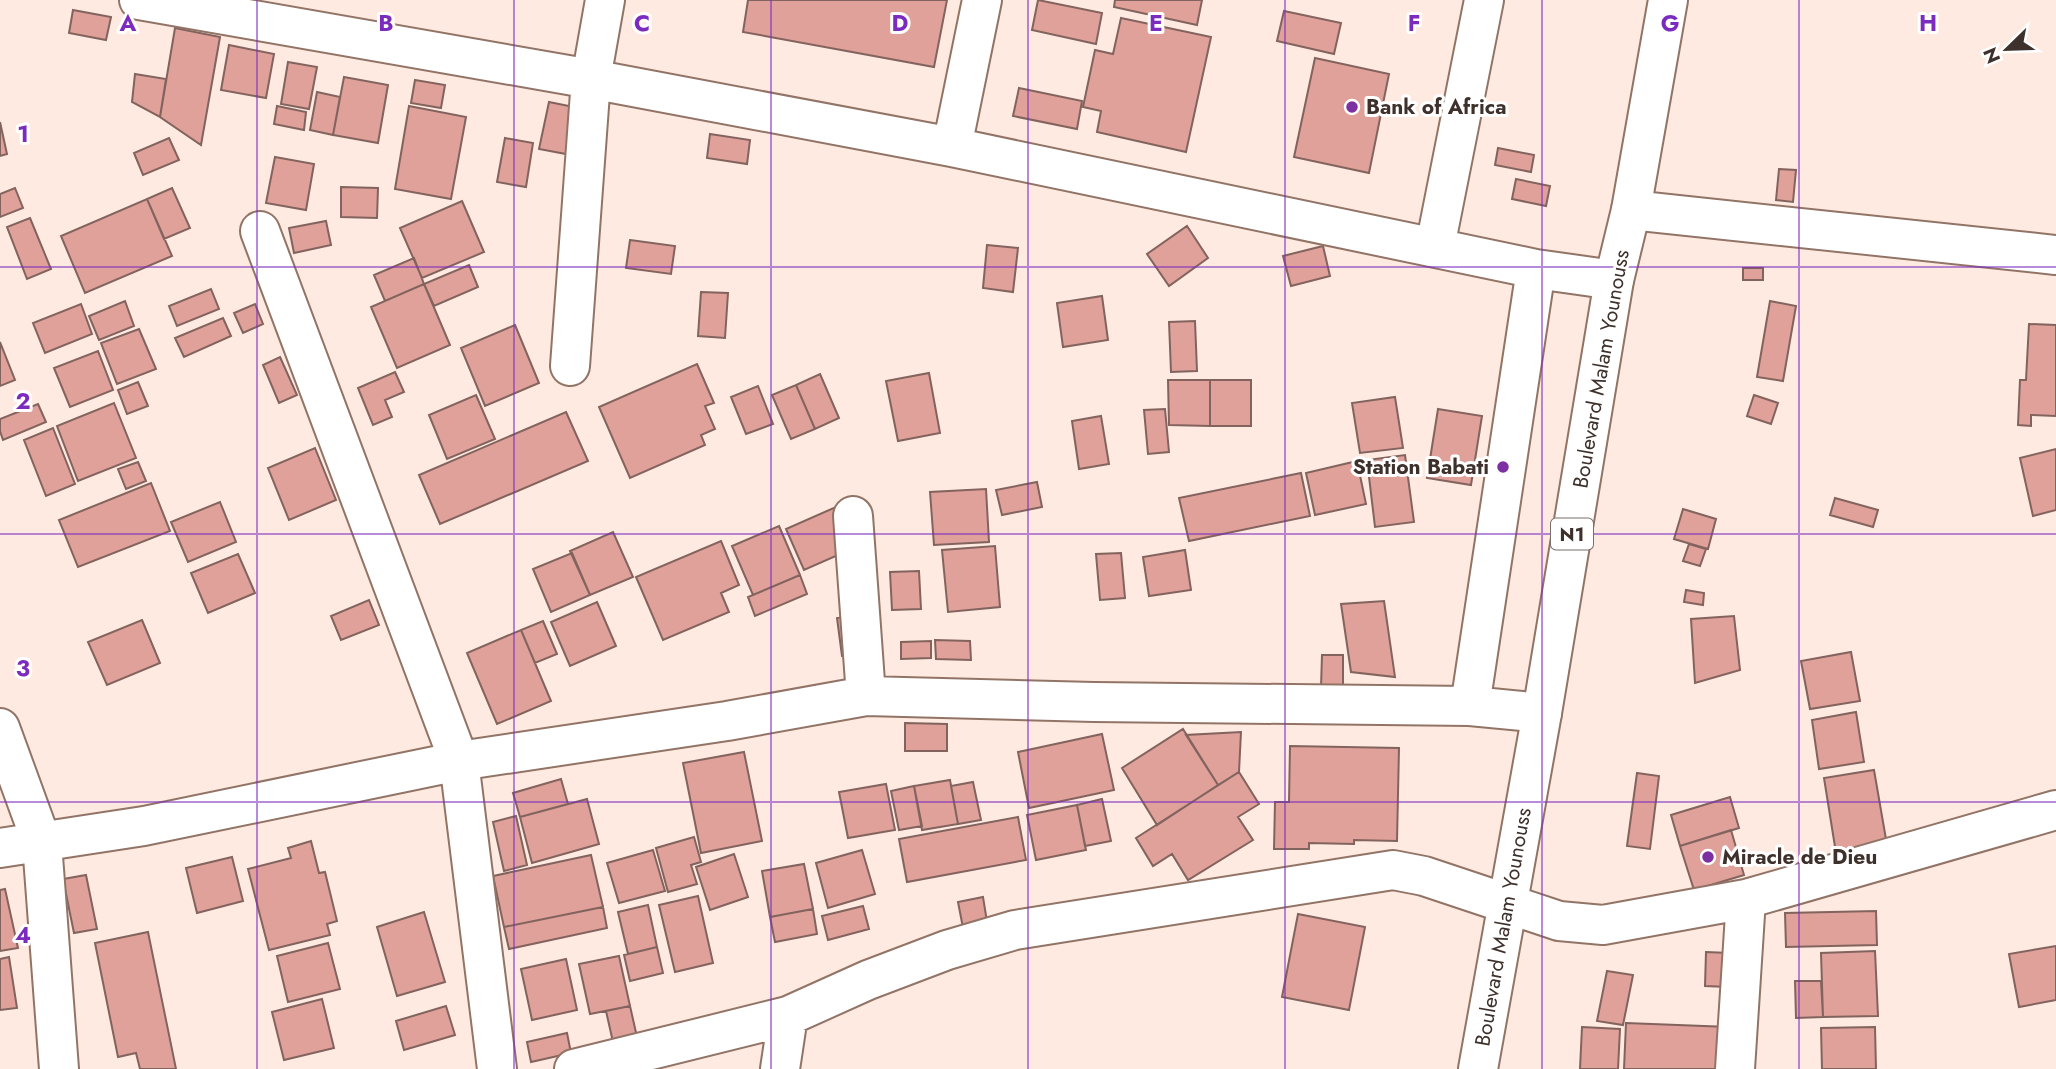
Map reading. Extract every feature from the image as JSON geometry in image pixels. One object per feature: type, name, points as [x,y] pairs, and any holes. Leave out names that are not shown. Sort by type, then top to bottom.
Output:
[{"type":"street","points":[[139,0],[260,10],[591,79],[952,147],[1536,269],[1614,281]]},
{"type":"street","points":[[570,366],[591,79],[605,0]]},
{"type":"street","points":[[952,147],[982,0]]},
{"type":"street","points":[[1435,247],[1484,0]]},
{"type":"street","name":"Boulevard Malam Younouss","points":[[1478,1069],[1542,713],[1614,281],[1631,209],[1668,0]]},
{"type":"street","points":[[1631,209],[2056,255]]},
{"type":"street","points":[[260,231],[459,761],[497,1069]]},
{"type":"street","points":[[1470,706],[1536,269]]},
{"type":"street","points":[[853,516],[866,696]]},
{"type":"street","points":[[0,848],[222,811],[459,761],[727,722],[866,696],[1094,702],[1470,706],[1542,713]]},
{"type":"street","points":[[0,728],[42,843],[59,1069]]},
{"type":"street","points":[[574,1069],[788,1016],[868,979],[936,954],[1015,930],[1393,870],[1559,921],[1603,925],[1746,899],[2056,810]]},
{"type":"street","points":[[1735,1069],[1746,899]]},
{"type":"street","points":[[779,1069],[788,1016]]},
{"type":"building","points":[[748,0],[947,0],[934,67],[743,32]]},
{"type":"building","points":[[1038,0],[1102,13],[1096,44],[1032,30]]},
{"type":"building","points":[[1115,0],[1202,0],[1197,25],[1114,7]]},
{"type":"building","points":[[73,10],[111,17],[106,40],[69,33]]},
{"type":"building","points":[[1284,11],[1341,23],[1334,54],[1277,41]]},
{"type":"building","points":[[1121,18],[1211,37],[1186,152],[1097,132],[1101,111],[1083,107],[1095,50],[1113,54]]},
{"type":"building","points":[[175,28],[220,37],[201,145],[160,117]]},
{"type":"building","points":[[229,45],[274,54],[266,98],[221,90]]},
{"type":"building","points":[[1315,58],[1389,74],[1369,173],[1294,157]]},
{"type":"building","points":[[288,62],[317,67],[309,109],[281,104]]},
{"type":"building","points":[[135,74],[166,79],[160,117],[132,102]]},
{"type":"building","points":[[344,77],[388,85],[378,143],[333,135]]},
{"type":"building","points":[[415,80],[445,85],[441,108],[411,103]]},
{"type":"building","points":[[1019,88],[1082,101],[1077,129],[1013,116]]},
{"type":"building","points":[[317,92],[340,97],[333,135],[310,130]]},
{"type":"building","points":[[549,102],[574,107],[566,154],[539,149]]},
{"type":"building","points":[[277,106],[306,112],[304,130],[274,124]]},
{"type":"building","points":[[409,106],[466,117],[451,199],[395,189]]},
{"type":"building","points":[[0,122],[7,154],[0,156]]},
{"type":"building","points":[[710,134],[750,140],[747,164],[707,158]]},
{"type":"building","points":[[169,138],[179,160],[143,175],[134,153]]},
{"type":"building","points":[[505,138],[533,143],[526,187],[497,182]]},
{"type":"building","points":[[1498,148],[1534,155],[1531,172],[1495,165]]},
{"type":"building","points":[[275,157],[314,164],[306,210],[266,203]]},
{"type":"building","points":[[1779,169],[1796,170],[1793,202],[1776,200]]},
{"type":"building","points":[[1516,179],[1550,186],[1546,206],[1512,199]]},
{"type":"building","points":[[341,187],[378,188],[377,218],[341,217]]},
{"type":"building","points":[[15,188],[23,208],[0,217],[0,194]]},
{"type":"building","points":[[172,188],[190,228],[164,239],[147,199]]},
{"type":"building","points":[[147,199],[172,256],[85,293],[61,236]]},
{"type":"building","points":[[462,201],[484,252],[422,278],[400,228]]},
{"type":"building","points":[[30,218],[51,269],[27,279],[7,227]]},
{"type":"building","points":[[326,221],[331,245],[294,253],[289,228]]},
{"type":"building","points":[[1187,226],[1208,258],[1169,286],[1147,254]]},
{"type":"building","points":[[630,240],[675,246],[671,274],[626,268]]},
{"type":"building","points":[[987,245],[1018,248],[1013,292],[983,288]]},
{"type":"building","points":[[1323,246],[1330,276],[1291,286],[1283,256]]},
{"type":"building","points":[[414,258],[424,284],[385,301],[374,275]]},
{"type":"building","points":[[469,265],[478,287],[434,306],[424,284]]},
{"type":"building","points":[[1743,268],[1763,268],[1763,280],[1743,280]]},
{"type":"building","points":[[424,284],[450,345],[397,368],[371,307]]},
{"type":"building","points":[[211,289],[219,309],[177,326],[169,306]]},
{"type":"building","points":[[701,292],[728,293],[725,338],[698,336]]},
{"type":"building","points":[[1102,296],[1108,340],[1063,347],[1057,303]]},
{"type":"building","points":[[125,301],[134,326],[99,340],[89,316]]},
{"type":"building","points":[[1770,301],[1796,306],[1783,381],[1757,377]]},
{"type":"building","points":[[81,304],[92,334],[45,353],[33,323]]},
{"type":"building","points":[[255,304],[263,324],[243,333],[234,313]]},
{"type":"building","points":[[223,318],[231,336],[184,357],[175,338]]},
{"type":"building","points":[[1195,321],[1197,371],[1171,372],[1169,322]]},
{"type":"building","points":[[2029,324],[2056,325],[2056,416],[2031,415],[2031,426],[2018,425],[2020,380],[2026,380]]},
{"type":"building","points":[[515,325],[539,383],[485,406],[461,348]]},
{"type":"building","points":[[139,329],[156,369],[117,384],[101,343]]},
{"type":"building","points":[[0,342],[15,380],[0,386]]},
{"type":"building","points":[[98,351],[113,390],[70,407],[54,368]]},
{"type":"building","points":[[280,357],[297,395],[279,403],[263,365]]},
{"type":"building","points":[[697,364],[714,403],[705,406],[715,429],[701,435],[705,445],[630,478],[599,407]]},
{"type":"building","points":[[395,372],[404,392],[385,400],[392,417],[373,425],[358,388]]},
{"type":"building","points":[[929,373],[940,433],[898,441],[886,381]]},
{"type":"building","points":[[820,374],[839,418],[815,429],[796,385]]},
{"type":"building","points":[[1168,380],[1210,380],[1210,426],[1169,425]]},
{"type":"building","points":[[1210,380],[1251,380],[1251,426],[1210,426]]},
{"type":"building","points":[[138,382],[148,406],[127,414],[118,390]]},
{"type":"building","points":[[796,385],[815,429],[791,439],[772,395]]},
{"type":"building","points":[[758,386],[773,424],[746,434],[731,397]]},
{"type":"building","points":[[476,395],[495,439],[447,459],[429,415]]},
{"type":"building","points":[[1754,395],[1778,403],[1771,424],[1747,416]]},
{"type":"building","points":[[1395,397],[1403,448],[1360,453],[1352,403]]},
{"type":"building","points":[[114,403],[136,458],[78,481],[57,426]]},
{"type":"building","points":[[38,404],[46,422],[3,440],[0,419]]},
{"type":"building","points":[[1165,409],[1169,452],[1148,454],[1144,410]]},
{"type":"building","points":[[1438,409],[1482,416],[1471,485],[1427,478]]},
{"type":"building","points":[[566,412],[588,461],[440,524],[419,475]]},
{"type":"building","points":[[1101,416],[1109,464],[1079,469],[1072,421]]},
{"type":"building","points":[[53,428],[75,484],[46,496],[24,440]]},
{"type":"building","points":[[315,448],[336,500],[289,520],[268,468]]},
{"type":"building","points":[[2056,449],[2056,510],[2033,516],[2020,458]]},
{"type":"building","points":[[1405,455],[1414,522],[1375,527],[1367,460]]},
{"type":"building","points":[[1357,461],[1366,504],[1315,515],[1306,473]]},
{"type":"building","points":[[138,462],[146,481],[126,489],[118,469]]},
{"type":"building","points":[[1301,473],[1310,516],[1189,541],[1179,498]]},
{"type":"building","points":[[1037,482],[1042,507],[1002,515],[996,490]]},
{"type":"building","points":[[151,483],[170,531],[78,567],[59,520]]},
{"type":"building","points":[[986,489],[989,542],[934,545],[930,492]]},
{"type":"building","points":[[1835,498],[1878,510],[1873,527],[1830,515]]},
{"type":"building","points":[[220,502],[236,542],[188,562],[171,522]]},
{"type":"building","points":[[836,507],[854,548],[804,570],[786,529]]},
{"type":"building","points":[[1683,509],[1716,519],[1708,549],[1674,539]]},
{"type":"building","points":[[779,526],[800,575],[753,595],[732,546]]},
{"type":"building","points":[[613,532],[633,577],[590,595],[570,551]]},
{"type":"building","points":[[721,541],[739,585],[721,593],[729,612],[663,640],[636,577]]},
{"type":"building","points":[[1689,544],[1706,549],[1700,566],[1683,561]]},
{"type":"building","points":[[995,546],[1000,607],[948,612],[942,550]]},
{"type":"building","points":[[1185,550],[1191,590],[1149,596],[1143,557]]},
{"type":"building","points":[[572,553],[590,595],[551,612],[533,569]]},
{"type":"building","points":[[1121,553],[1125,598],[1100,600],[1096,554]]},
{"type":"building","points":[[238,554],[255,593],[208,613],[191,573]]},
{"type":"building","points":[[919,571],[921,609],[892,610],[890,572]]},
{"type":"building","points":[[800,575],[807,594],[755,616],[748,597]]},
{"type":"building","points":[[1686,590],[1704,593],[1703,605],[1684,602]]},
{"type":"building","points":[[369,600],[379,625],[341,640],[331,616]]},
{"type":"building","points":[[1384,601],[1395,677],[1351,672],[1341,604]]},
{"type":"building","points":[[597,602],[616,646],[570,666],[551,622]]},
{"type":"building","points":[[853,616],[858,654],[842,656],[837,618]]},
{"type":"building","points":[[1734,616],[1740,670],[1695,683],[1691,619]]},
{"type":"building","points":[[142,620],[160,663],[107,685],[88,642]]},
{"type":"building","points":[[543,621],[557,654],[535,663],[521,630]]},
{"type":"building","points":[[521,630],[551,701],[497,724],[467,653]]},
{"type":"building","points":[[935,640],[970,641],[971,660],[936,659]]},
{"type":"building","points":[[931,641],[931,658],[901,659],[901,642]]},
{"type":"building","points":[[1851,652],[1860,701],[1810,709],[1801,661]]},
{"type":"building","points":[[1322,655],[1343,655],[1343,687],[1321,687]]},
{"type":"building","points":[[1856,712],[1864,762],[1819,769],[1812,720]]},
{"type":"building","points":[[905,723],[947,724],[947,751],[905,751]]},
{"type":"building","points":[[1183,729],[1218,785],[1157,825],[1122,768]]},
{"type":"building","points":[[1241,732],[1239,772],[1218,785],[1186,735]]},
{"type":"building","points":[[1102,734],[1114,790],[1029,808],[1018,752]]},
{"type":"building","points":[[1290,746],[1399,748],[1397,841],[1354,840],[1354,844],[1309,843],[1309,849],[1274,849],[1275,802],[1289,802]]},
{"type":"building","points":[[744,752],[762,841],[701,853],[683,763]]},
{"type":"building","points":[[1874,770],[1887,845],[1836,853],[1824,778]]},
{"type":"building","points":[[1239,772],[1259,804],[1238,817],[1253,840],[1188,880],[1172,854],[1153,866],[1136,838]]},
{"type":"building","points":[[1637,773],[1659,776],[1650,849],[1627,846]]},
{"type":"building","points":[[561,779],[568,804],[520,817],[513,793]]},
{"type":"building","points":[[950,780],[958,824],[922,830],[914,786]]},
{"type":"building","points":[[973,782],[981,820],[958,824],[951,786]]},
{"type":"building","points":[[886,784],[895,830],[848,838],[839,792]]},
{"type":"building","points":[[914,786],[922,826],[899,830],[891,791]]},
{"type":"building","points":[[1730,797],[1739,828],[1680,846],[1671,815]]},
{"type":"building","points":[[587,799],[599,844],[532,863],[520,817]]},
{"type":"building","points":[[1102,799],[1111,841],[1085,846],[1077,805]]},
{"type":"building","points":[[1077,805],[1086,850],[1036,860],[1027,815]]},
{"type":"building","points":[[516,816],[527,865],[504,871],[493,822]]},
{"type":"building","points":[[1018,817],[1026,860],[907,882],[899,839]]},
{"type":"building","points":[[1731,830],[1744,875],[1694,890],[1680,846]]},
{"type":"building","points":[[694,837],[701,862],[691,865],[697,884],[668,892],[656,848]]},
{"type":"building","points":[[311,841],[319,873],[325,872],[337,921],[327,924],[330,935],[269,950],[248,869],[291,858],[288,848]]},
{"type":"building","points":[[653,850],[665,891],[619,903],[607,863]]},
{"type":"building","points":[[862,850],[875,894],[828,908],[816,863]]},
{"type":"building","points":[[734,854],[748,897],[710,910],[696,867]]},
{"type":"building","points":[[591,855],[603,907],[504,927],[493,876]]},
{"type":"building","points":[[232,857],[243,901],[197,913],[186,868]]},
{"type":"building","points":[[804,864],[813,909],[770,917],[762,871]]},
{"type":"building","points":[[86,875],[97,929],[74,933],[63,879]]},
{"type":"building","points":[[5,889],[18,948],[0,951],[0,890]]},
{"type":"building","points":[[698,896],[713,963],[675,972],[659,905]]},
{"type":"building","points":[[983,897],[988,928],[964,933],[958,902]]},
{"type":"building","points":[[648,905],[657,947],[628,954],[618,912]]},
{"type":"building","points":[[863,906],[869,929],[828,940],[822,916]]},
{"type":"building","points":[[603,907],[607,928],[509,949],[504,927]]},
{"type":"building","points":[[813,909],[817,934],[775,942],[770,917]]},
{"type":"building","points":[[1876,911],[1877,945],[1786,947],[1785,913]]},
{"type":"building","points":[[424,912],[445,982],[397,996],[377,927]]},
{"type":"building","points":[[1298,914],[1365,927],[1349,1010],[1282,997]]},
{"type":"building","points":[[148,932],[176,1069],[140,1069],[136,1053],[118,1057],[95,943]]},
{"type":"building","points":[[328,943],[340,989],[288,1002],[277,956]]},
{"type":"building","points":[[2056,946],[2056,1000],[2019,1007],[2009,954]]},
{"type":"building","points":[[657,947],[663,973],[630,981],[624,955]]},
{"type":"building","points":[[1875,951],[1878,1016],[1823,1017],[1821,953]]},
{"type":"building","points":[[1706,952],[1729,953],[1728,987],[1705,986]]},
{"type":"building","points":[[619,956],[630,1006],[590,1014],[579,964]]},
{"type":"building","points":[[9,957],[17,1008],[0,1010],[0,959]]},
{"type":"building","points":[[566,959],[577,1010],[532,1020],[521,969]]},
{"type":"building","points":[[1607,971],[1633,975],[1623,1025],[1597,1021]]},
{"type":"building","points":[[1795,981],[1821,981],[1823,1017],[1796,1018]]},
{"type":"building","points":[[322,999],[334,1048],[284,1060],[272,1012]]},
{"type":"building","points":[[446,1006],[455,1035],[404,1050],[396,1021]]},
{"type":"building","points":[[630,1006],[637,1037],[613,1042],[606,1011]]},
{"type":"building","points":[[1626,1023],[1729,1027],[1727,1069],[1624,1069]]},
{"type":"building","points":[[1582,1027],[1620,1029],[1618,1069],[1580,1069]]},
{"type":"building","points":[[1875,1027],[1876,1069],[1822,1069],[1821,1028]]},
{"type":"building","points":[[567,1033],[571,1053],[531,1062],[527,1042]]},
{"type":"place","name":"Bank of Africa","points":[[1352,107]]},
{"type":"place","name":"Station Babati","points":[[1503,467]]},
{"type":"place","name":"Miracle de Dieu","points":[[1708,857]]}]
